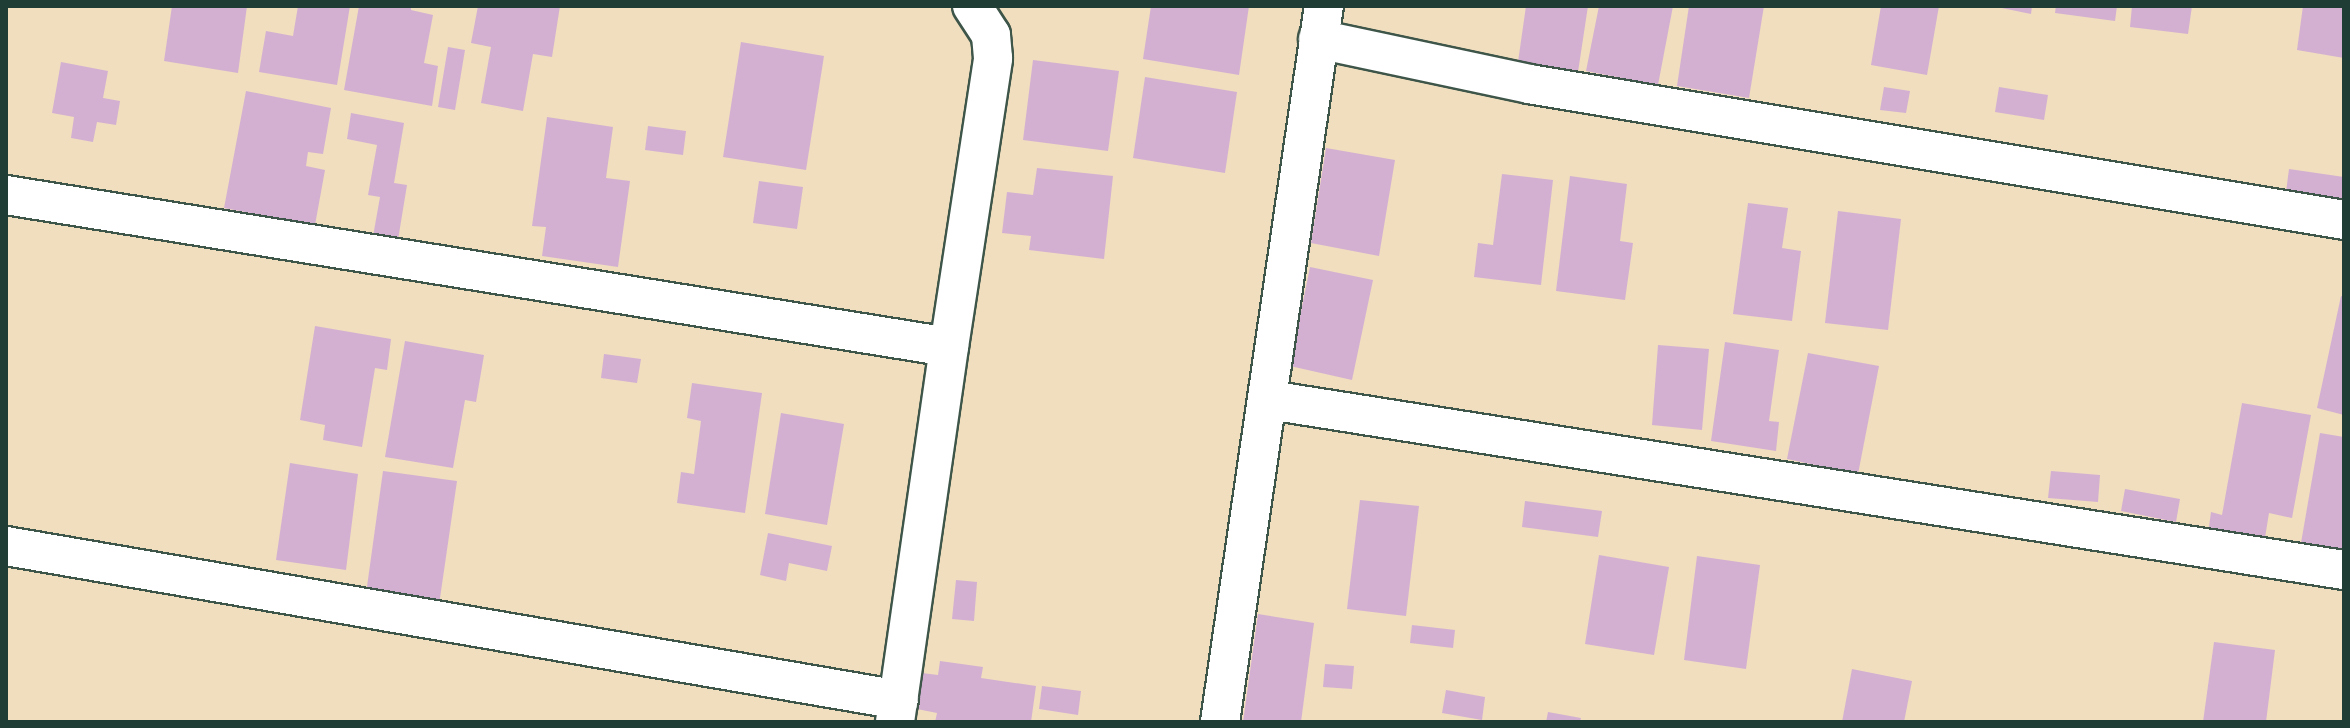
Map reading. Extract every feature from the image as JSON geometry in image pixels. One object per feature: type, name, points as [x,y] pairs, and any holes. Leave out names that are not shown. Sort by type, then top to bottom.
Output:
[{"type":"street","points":[[6,546],[897,711],[993,58],[991,35],[972,6]]},
{"type":"street","points":[[1220,722],[1269,400],[1321,23],[1529,84],[2344,220]]},
{"type":"street","points":[[6,195],[949,347]]},
{"type":"street","points":[[1269,400],[2344,570]]},
{"type":"building","points":[[172,6],[247,6],[238,73],[164,61]]},
{"type":"building","points":[[298,6],[350,6],[337,85],[259,72],[266,31],[293,36]]},
{"type":"building","points":[[359,6],[411,6],[411,10],[433,15],[424,63],[438,66],[432,106],[344,90]]},
{"type":"building","points":[[478,6],[560,6],[552,57],[533,54],[523,111],[481,103],[491,47],[471,43]]},
{"type":"building","points":[[1151,6],[1249,6],[1239,75],[1143,59]]},
{"type":"building","points":[[1526,6],[1588,6],[1578,72],[1518,62]]},
{"type":"building","points":[[1599,6],[1673,6],[1658,85],[1586,71]]},
{"type":"building","points":[[1689,6],[1764,6],[1749,98],[1677,86]]},
{"type":"building","points":[[1881,6],[1939,6],[1927,75],[1871,65]]},
{"type":"building","points":[[1992,6],[2032,6],[2031,14]]},
{"type":"building","points":[[2056,6],[2117,6],[2115,21],[2055,13]]},
{"type":"building","points":[[2132,6],[2192,6],[2188,34],[2130,27]]},
{"type":"building","points":[[2303,6],[2344,6],[2344,58],[2297,50]]},
{"type":"building","points":[[741,42],[824,56],[806,170],[723,157]]},
{"type":"building","points":[[448,47],[465,50],[455,110],[438,107]]},
{"type":"building","points":[[1033,60],[1119,71],[1108,151],[1023,140]]},
{"type":"building","points":[[61,62],[108,71],[103,98],[120,101],[116,125],[97,122],[93,142],[71,138],[74,117],[52,113]]},
{"type":"building","points":[[1145,77],[1237,92],[1225,173],[1133,158]]},
{"type":"building","points":[[1884,87],[1910,91],[1906,113],[1880,110]]},
{"type":"building","points":[[1999,87],[2048,95],[2044,120],[1995,112]]},
{"type":"building","points":[[246,91],[331,108],[323,154],[308,152],[306,166],[325,170],[315,225],[224,208]]},
{"type":"building","points":[[351,113],[404,123],[394,183],[407,185],[397,246],[372,242],[380,197],[368,195],[377,145],[347,139]]},
{"type":"building","points":[[547,117],[613,127],[606,178],[630,181],[618,267],[542,256],[546,227],[532,226]]},
{"type":"building","points":[[648,126],[686,131],[683,155],[645,150]]},
{"type":"building","points":[[1326,148],[1395,160],[1379,256],[1311,243]]},
{"type":"building","points":[[1037,168],[1113,176],[1104,259],[1029,250],[1031,236],[1002,233],[1007,192],[1033,195]]},
{"type":"building","points":[[2289,169],[2344,177],[2342,200],[2286,192]]},
{"type":"building","points":[[1502,174],[1553,180],[1541,285],[1474,277],[1478,243],[1493,245]]},
{"type":"building","points":[[1570,176],[1627,184],[1620,241],[1633,243],[1625,300],[1556,291]]},
{"type":"building","points":[[759,181],[803,187],[797,229],[753,223]]},
{"type":"building","points":[[1748,203],[1788,208],[1782,248],[1801,251],[1792,321],[1733,314]]},
{"type":"building","points":[[1838,211],[1901,219],[1888,330],[1825,323]]},
{"type":"building","points":[[1310,267],[1373,280],[1352,380],[1290,366]]},
{"type":"building","points":[[2341,296],[2344,297],[2344,415],[2317,408]]},
{"type":"building","points":[[315,326],[391,339],[387,370],[375,368],[362,447],[323,440],[325,425],[300,420]]},
{"type":"building","points":[[405,341],[484,355],[476,402],[465,400],[453,468],[385,457]]},
{"type":"building","points":[[1725,342],[1779,350],[1769,421],[1779,422],[1776,451],[1711,441]]},
{"type":"building","points":[[1658,345],[1709,349],[1702,430],[1652,425]]},
{"type":"building","points":[[1808,353],[1879,366],[1858,474],[1787,459]]},
{"type":"building","points":[[604,354],[641,359],[637,383],[601,378]]},
{"type":"building","points":[[692,383],[762,393],[745,513],[677,503],[681,472],[694,474],[701,421],[687,418]]},
{"type":"building","points":[[2242,403],[2311,415],[2292,518],[2269,513],[2264,544],[2208,534],[2211,512],[2222,515]]},
{"type":"building","points":[[781,413],[844,424],[827,525],[765,514]]},
{"type":"building","points":[[2320,433],[2344,437],[2344,551],[2301,543]]},
{"type":"building","points":[[290,463],[358,474],[346,570],[276,560]]},
{"type":"building","points":[[383,471],[457,481],[439,605],[366,594]]},
{"type":"building","points":[[2051,471],[2100,475],[2098,502],[2048,498]]},
{"type":"building","points":[[2125,489],[2180,499],[2176,522],[2121,511]]},
{"type":"building","points":[[1360,500],[1419,506],[1406,616],[1347,609]]},
{"type":"building","points":[[1525,501],[1602,511],[1598,537],[1522,527]]},
{"type":"building","points":[[768,533],[832,546],[827,571],[789,563],[786,581],[760,575]]},
{"type":"building","points":[[1599,555],[1669,567],[1654,655],[1585,644]]},
{"type":"building","points":[[1697,556],[1760,565],[1746,669],[1684,660]]},
{"type":"building","points":[[956,580],[977,582],[974,621],[952,619]]},
{"type":"building","points":[[1258,614],[1314,623],[1301,722],[1243,722]]},
{"type":"building","points":[[1412,625],[1455,630],[1453,648],[1410,643]]},
{"type":"building","points":[[2214,642],[2275,650],[2266,722],[2203,722]]},
{"type":"building","points":[[940,661],[983,667],[981,678],[1036,686],[1031,722],[935,722],[937,713],[917,709],[922,673],[938,675]]},
{"type":"building","points":[[1325,664],[1354,666],[1352,689],[1323,687]]},
{"type":"building","points":[[1852,669],[1912,681],[1904,722],[1842,722]]},
{"type":"building","points":[[1042,686],[1081,691],[1078,715],[1039,709]]},
{"type":"building","points":[[1446,690],[1485,697],[1482,720],[1442,713]]},
{"type":"building","points":[[1548,712],[1581,718],[1580,722],[1546,722]]}]
